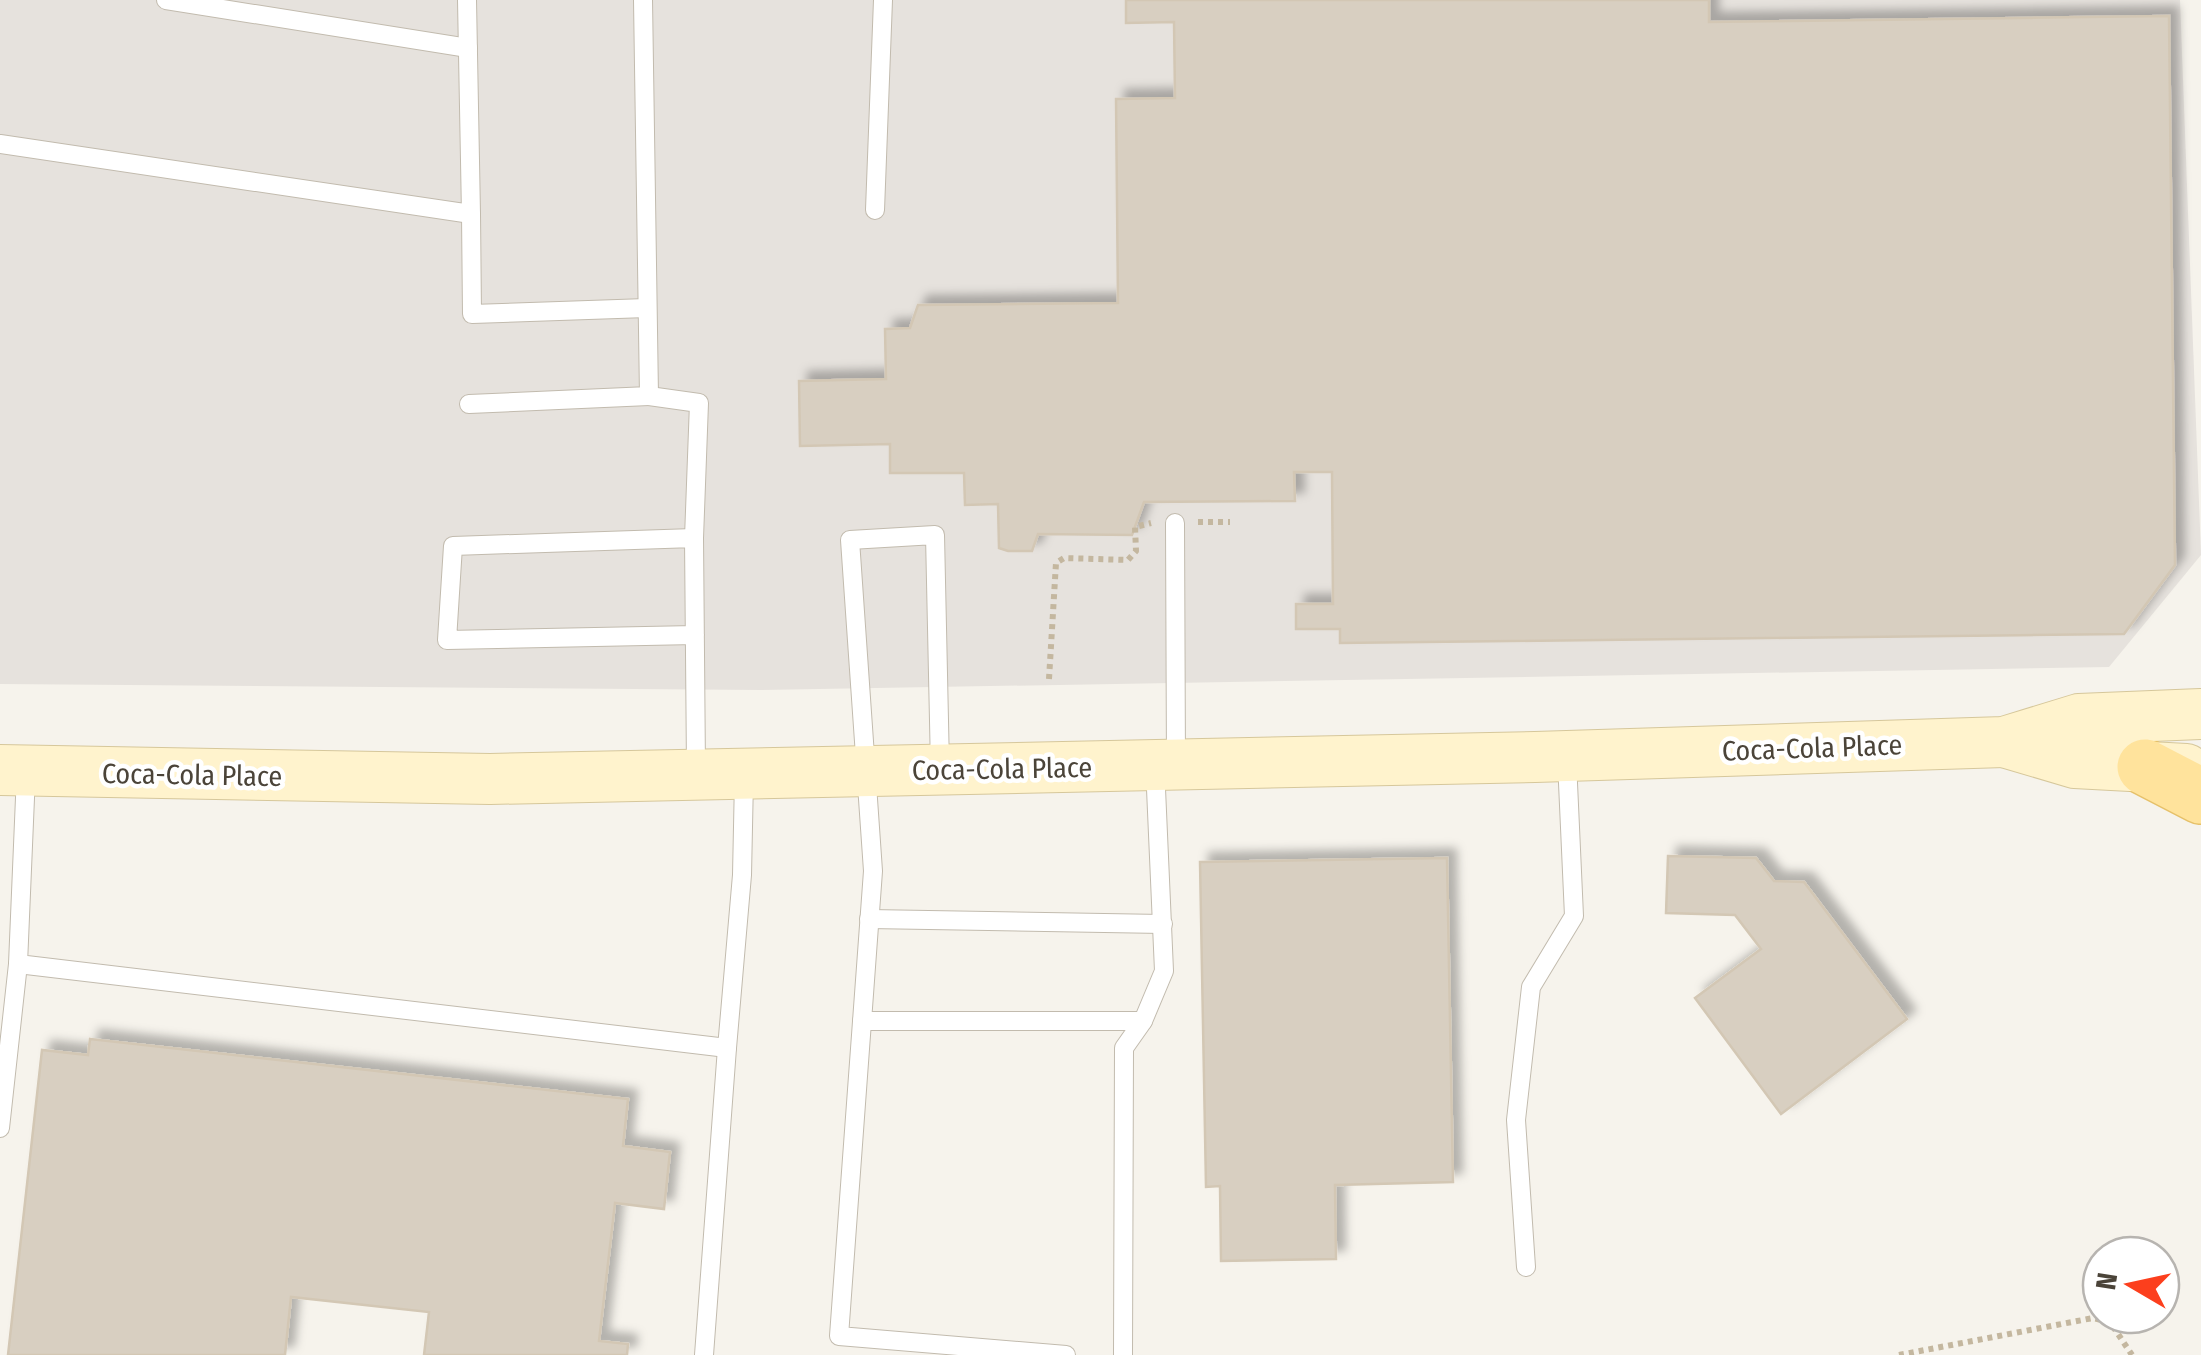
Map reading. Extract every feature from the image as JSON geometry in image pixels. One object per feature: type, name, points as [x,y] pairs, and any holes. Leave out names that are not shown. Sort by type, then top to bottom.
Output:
[{"type":"main road","points":[[2145,766],[2201,796]]},
{"type":"street","name":"Coca-Cola Place","points":[[13,771],[281,778],[720,774],[1567,756],[2004,742],[2079,719],[2201,714]]},
{"type":"street","name":"Coca-Cola Place","points":[[2004,742],[2076,763],[2201,770]]},
{"type":"lane","points":[[166,0],[468,48]]},
{"type":"lane","points":[[466,0],[472,314],[647,308]]},
{"type":"lane","points":[[643,0],[650,396]]},
{"type":"lane","points":[[875,210],[883,0]]},
{"type":"lane","points":[[0,144],[471,214]]},
{"type":"lane","points":[[469,404],[650,396],[699,403],[695,635],[742,876],[704,1355]]},
{"type":"lane","points":[[1122,1355],[1124,1048],[1143,1021],[1164,971],[1162,924],[1175,523]]},
{"type":"lane","points":[[940,770],[935,535],[850,540],[860,710],[869,772],[869,919],[839,1336],[1066,1355]]},
{"type":"lane","points":[[694,538],[453,546],[447,640],[695,635]]},
{"type":"lane","points":[[1526,1266],[1516,1120],[1531,988],[1574,916],[1567,756]]},
{"type":"lane","points":[[0,1128],[18,964],[13,771]]},
{"type":"lane","points":[[869,919],[1162,924]]},
{"type":"lane","points":[[18,964],[728,1048]]},
{"type":"lane","points":[[862,1021],[1143,1021]]},
{"type":"path","points":[[1048,679],[1056,563],[1064,558],[1128,560],[1136,551],[1134,532],[1138,524],[1230,522]]},
{"type":"path","points":[[1900,1355],[2093,1318],[2110,1322],[2132,1355]]},
{"type":"shaded area","points":[[0,0],[2180,0],[2201,555],[2109,667],[761,690],[0,684]]},
{"type":"building","points":[[1126,0],[1709,0],[1709,22],[2169,16],[2175,565],[2124,634],[1340,643],[1340,629],[1296,629],[1296,604],[1333,604],[1332,472],[1294,472],[1295,501],[1144,502],[1132,535],[1038,534],[1032,551],[1008,551],[999,548],[998,504],[965,505],[964,473],[890,473],[890,444],[800,446],[799,381],[886,379],[885,329],[910,328],[918,305],[1118,303],[1116,99],[1175,98],[1174,22],[1126,23]]},
{"type":"building","points":[[1668,856],[1756,858],[1774,881],[1804,882],[1907,1019],[1781,1114],[1695,998],[1761,949],[1735,915],[1666,913]]},
{"type":"building","points":[[1447,858],[1453,1182],[1335,1185],[1336,1259],[1221,1261],[1220,1186],[1206,1187],[1200,862]]},
{"type":"building","points":[[90,1039],[628,1099],[623,1146],[670,1152],[664,1209],[615,1203],[599,1341],[628,1344],[627,1355],[424,1355],[429,1312],[291,1297],[285,1355],[8,1355],[42,1050],[88,1055]]}]
